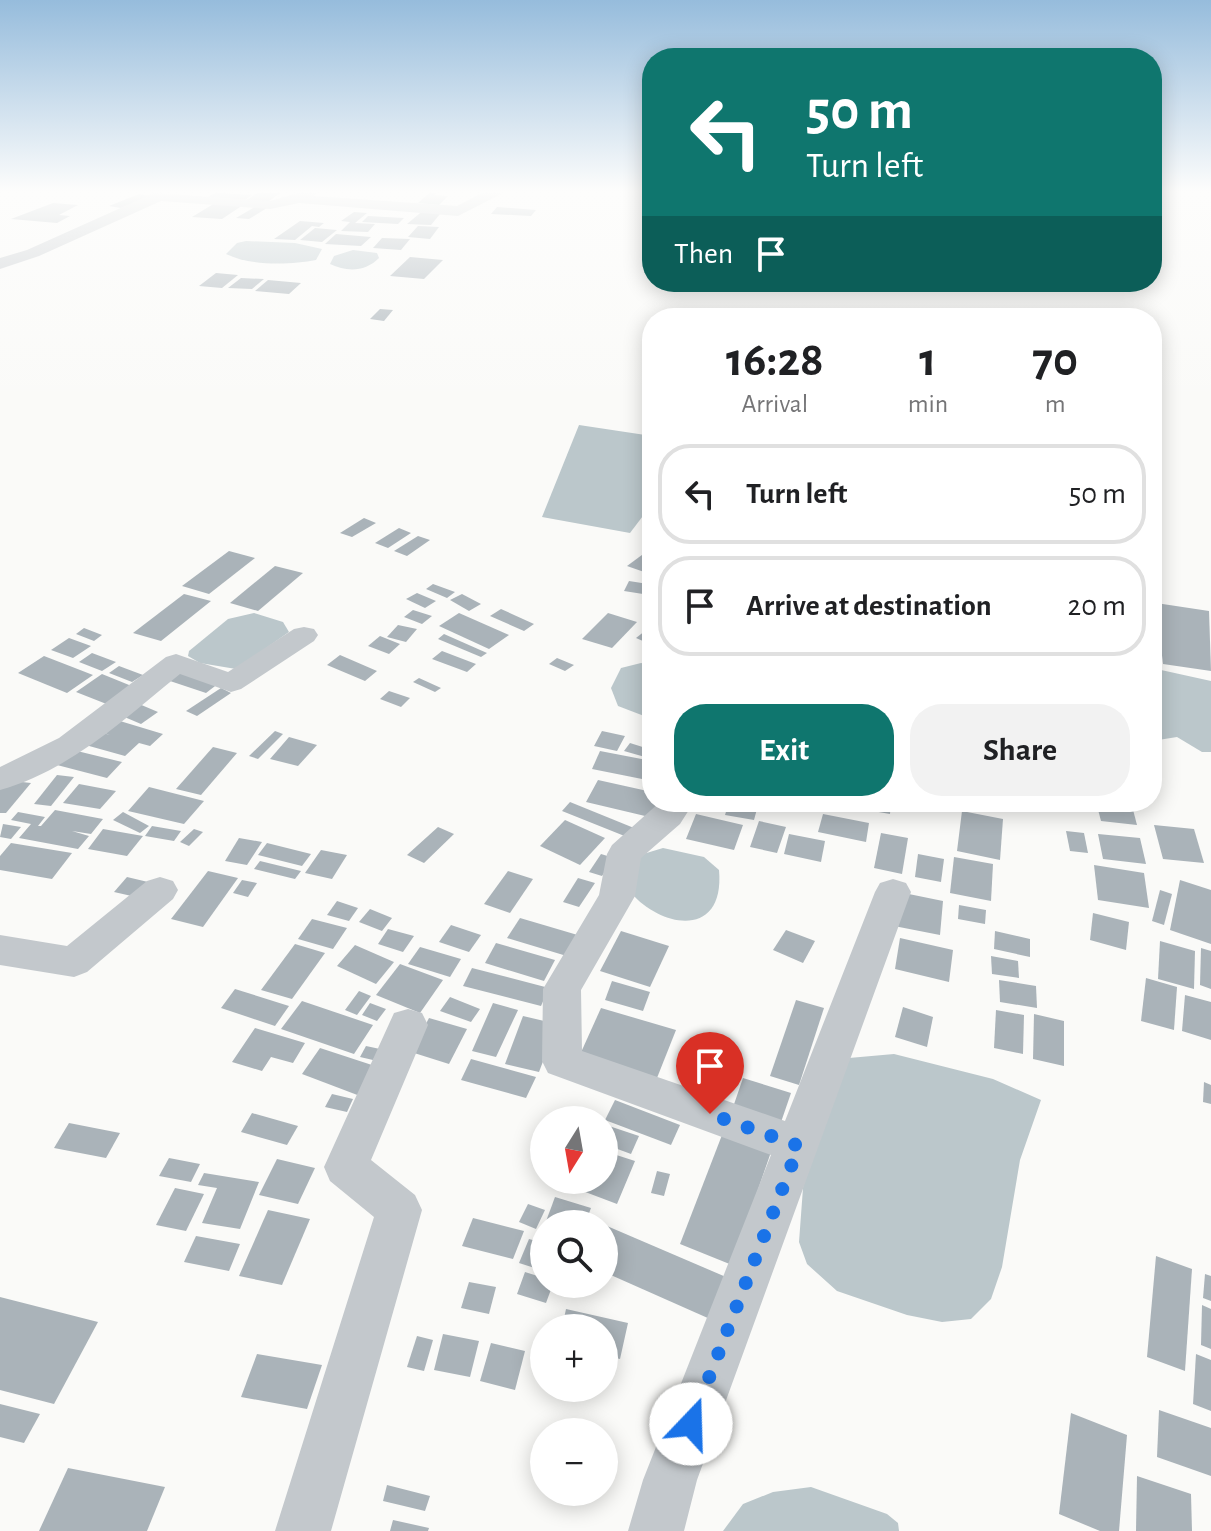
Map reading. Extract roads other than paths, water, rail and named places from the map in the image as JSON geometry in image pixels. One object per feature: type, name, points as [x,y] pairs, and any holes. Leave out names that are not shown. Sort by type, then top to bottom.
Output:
[{"type":"street","points":[[0,779],[20,773],[70,744],[176,663],[231,683],[304,635]]},
{"type":"street","points":[[671,812],[632,843],[624,854],[617,896],[562,989],[562,1061],[799,1146]]},
{"type":"street","points":[[0,950],[74,962],[160,890]]},
{"type":"street","points":[[656,1531],[670,1480],[893,892]]},
{"type":"street","points":[[303,1531],[399,1210],[346,1167],[408,1025]]}]
